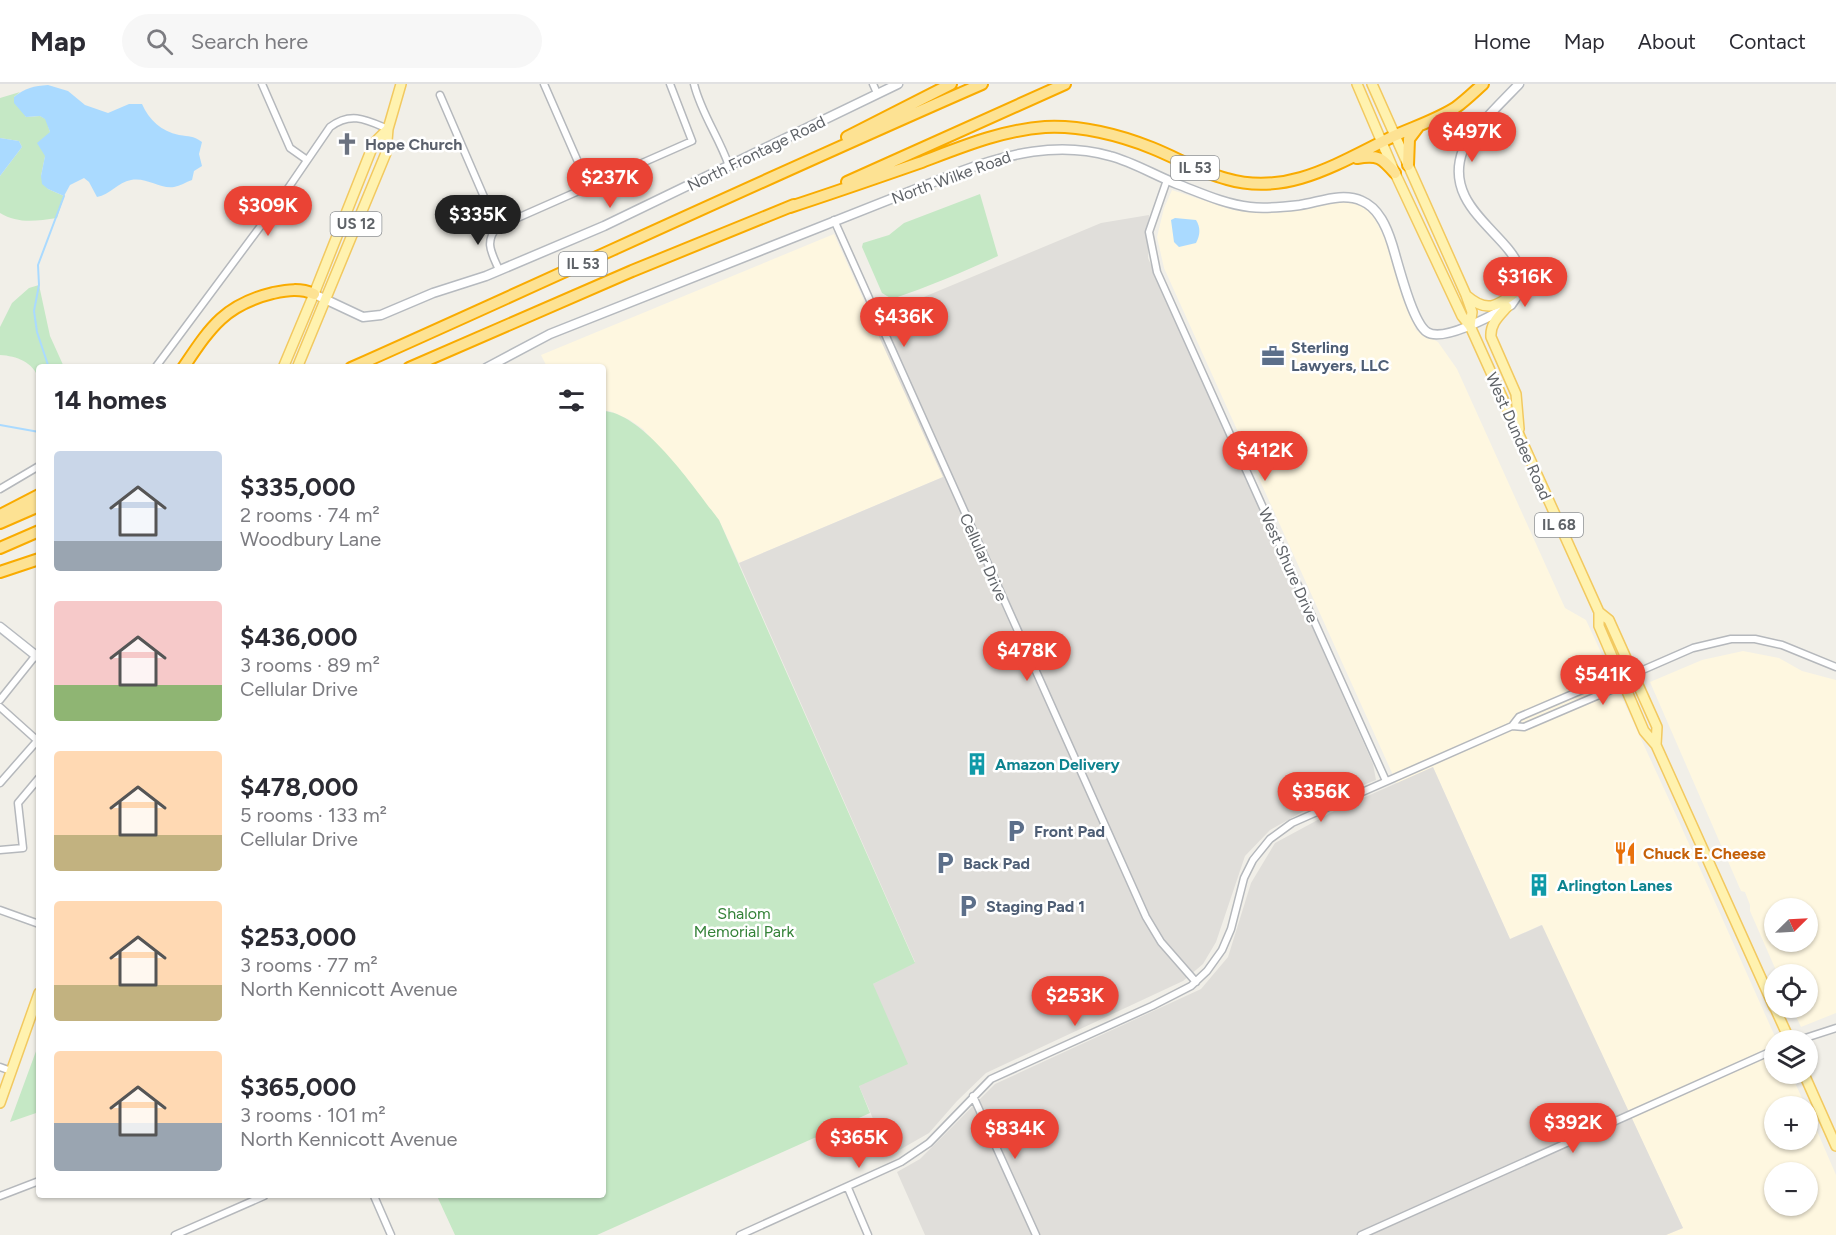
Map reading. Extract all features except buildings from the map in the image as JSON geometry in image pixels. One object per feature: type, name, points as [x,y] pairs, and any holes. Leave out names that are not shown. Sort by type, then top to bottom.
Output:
[{"type":"highway","name":"IL 53","points":[[360,364],[536,286],[815,157],[862,128],[951,84]]},
{"type":"highway","points":[[815,157],[982,84]]},
{"type":"highway","points":[[790,207],[1065,84]]},
{"type":"highway","points":[[1383,142],[1457,107],[1483,84]]},
{"type":"highway","points":[[1408,165],[1409,139],[1420,124]]},
{"type":"highway","name":"IL 53","points":[[418,364],[632,271],[790,207],[1013,132],[1045,128],[1075,129],[1121,138],[1150,147],[1207,173],[1249,184],[1302,179],[1351,159],[1383,142]]},
{"type":"highway","points":[[1351,159],[1376,156],[1384,160],[1395,173]]},
{"type":"highway","points":[[186,364],[220,318],[242,303],[254,298],[292,290],[303,289],[314,294]]},
{"type":"highway","points":[[0,515],[36,497]]},
{"type":"highway","points":[[0,523],[36,507]]},
{"type":"highway","points":[[0,548],[36,532]]},
{"type":"highway","points":[[0,572],[36,560]]},
{"type":"main road","name":"US 12","points":[[299,364],[386,153],[388,129],[401,84]]},
{"type":"main road","name":"IL 68","points":[[1357,84],[1383,142]]},
{"type":"main road","name":"West Dundee Road","points":[[1372,84],[1466,295],[1472,312],[1470,326]]},
{"type":"main road","name":"US 12","points":[[285,364],[374,142],[388,129]]},
{"type":"main road","name":"West Dundee Road","points":[[1383,142],[1395,173],[1462,316],[1470,326],[1599,612],[1599,626],[1644,731],[1656,746],[1764,984]]},
{"type":"main road","points":[[1466,295],[1481,306],[1495,306],[1519,290]]},
{"type":"main road","points":[[1506,307],[1490,330],[1516,394],[1520,438]]},
{"type":"main road","name":"West Dundee Road","points":[[1599,612],[1609,620],[1657,727],[1656,746]]},
{"type":"main road","points":[[0,1103],[36,1001]]},
{"type":"main road","points":[[1808,1084],[1836,1146]]},
{"type":"street","points":[[262,84],[290,148],[307,160]]},
{"type":"street","points":[[544,84],[589,187]]},
{"type":"street","points":[[499,270],[489,243],[490,235],[497,227],[692,141],[670,84]]},
{"type":"street","points":[[694,84],[699,104],[723,149],[729,166]]},
{"type":"street","points":[[873,84],[877,93]]},
{"type":"street","name":"North Frontage Road","points":[[314,294],[363,317],[381,315],[433,293],[499,270],[604,226],[898,84]]},
{"type":"street","points":[[1519,84],[1474,132],[1463,148],[1459,162],[1460,186],[1466,201],[1518,261],[1522,283],[1519,290]]},
{"type":"street","points":[[440,95],[497,227]]},
{"type":"street","points":[[158,364],[280,200],[330,127],[341,118],[359,118],[388,129]]},
{"type":"street","name":"North Wilke Road","points":[[494,364],[550,334],[834,220],[993,159],[1035,151],[1075,150],[1110,156],[1221,201],[1247,207],[1274,208],[1339,197],[1351,197],[1364,201],[1382,218],[1389,233],[1416,319],[1429,333],[1439,335],[1470,326],[1506,307],[1515,299],[1519,290]]},
{"type":"street","name":"West Shure Drive","points":[[1167,180],[1149,232],[1157,272],[1386,781]]},
{"type":"street","name":"Cellular Drive","points":[[834,220],[1146,917],[1161,942],[1196,982]]},
{"type":"street","points":[[0,489],[36,468]]},
{"type":"street","points":[[0,627],[36,656]]},
{"type":"street","points":[[1512,726],[1519,717],[1610,678],[1622,679],[1693,648],[1731,639],[1755,639],[1782,645],[1836,667]]},
{"type":"street","points":[[0,700],[36,658]]},
{"type":"street","points":[[740,1235],[749,1233],[901,1162],[929,1143],[991,1079],[1152,1006],[1196,982],[1222,950],[1231,930],[1244,878],[1253,860],[1266,843],[1292,823],[1512,726],[1524,727],[1615,689],[1622,679]]},
{"type":"street","points":[[0,707],[36,739]]},
{"type":"street","points":[[0,783],[36,743]]},
{"type":"street","points":[[0,850],[23,848],[18,802],[36,781]]},
{"type":"street","points":[[0,910],[36,923]]},
{"type":"street","points":[[1818,1034],[1836,1028]]},
{"type":"street","points":[[1360,1235],[1764,1054]]},
{"type":"street","points":[[0,1067],[11,1071]]},
{"type":"street","points":[[973,1096],[1036,1235]]},
{"type":"street","points":[[0,1196],[36,1182]]},
{"type":"street","points":[[848,1188],[868,1235]]},
{"type":"street","points":[[175,1235],[259,1198]]},
{"type":"street","points":[[375,1198],[391,1235]]},
{"type":"shaded area","points":[[1172,190],[1233,210],[1278,213],[1339,201],[1357,204],[1372,213],[1388,245],[1416,330],[1438,342],[1457,369],[1565,608],[1586,620],[1672,806],[1764,1012],[1764,1018],[1767,1018],[1772,1030],[1764,1030],[1764,1084],[1796,1084],[1801,1096],[1764,1096],[1764,1150],[1818,1150],[1818,1133],[1836,1175],[1836,1235],[1666,1235],[1683,1228],[1541,925],[1510,939],[1433,767],[1397,784],[1164,268],[1157,237],[1164,208]]},
{"type":"shaded area","points":[[1149,215],[1148,258],[1373,764],[1376,780],[1320,802],[1270,830],[1245,856],[1216,942],[1203,964],[1183,981],[986,1073],[929,1133],[889,1156],[859,1086],[873,984],[915,962],[739,563],[943,477],[871,319],[1101,223]]},
{"type":"shaded area","points":[[834,234],[943,477],[739,563],[719,520],[643,429],[630,420],[606,411],[606,364],[546,364],[541,355]]},
{"type":"shaded area","points":[[1743,651],[1779,658],[1802,671],[1836,680],[1836,1013],[1801,1027],[1797,1018],[1818,1018],[1818,964],[1773,964],[1768,952],[1818,952],[1818,898],[1764,898],[1764,943],[1750,911],[1745,892],[1741,891],[1650,682],[1702,660]]},
{"type":"shaded area","points":[[1433,767],[1510,939],[1542,925],[1683,1228],[1666,1235],[925,1235],[897,1172],[920,1159],[995,1084],[1201,989],[1228,957],[1251,883],[1275,843],[1338,809]]},
{"type":"green space","points":[[20,92],[14,97],[26,117],[40,116],[46,119],[50,132],[41,176],[48,189],[64,196],[57,218],[20,220],[0,213],[0,176],[22,147],[19,141],[0,138],[0,98]]},
{"type":"green space","points":[[980,194],[998,256],[892,299],[882,293],[862,247],[863,243],[889,235],[904,223]]},
{"type":"green space","points":[[39,285],[50,336],[63,364],[36,364],[36,373],[24,361],[0,355],[0,327],[12,303],[29,288]]},
{"type":"green space","name":"Shalom Memorial Park","points":[[606,412],[635,424],[651,438],[682,472],[719,520],[915,963],[873,984],[908,1064],[859,1086],[870,1113],[597,1235],[455,1235],[438,1198],[606,1198]]},
{"type":"green space","points":[[36,1051],[36,1113],[10,1122]]},
{"type":"water","points":[[48,85],[68,91],[85,105],[108,113],[129,104],[142,104],[148,115],[161,128],[179,135],[193,137],[202,142],[199,154],[202,166],[194,171],[192,180],[174,187],[131,180],[97,197],[89,182],[84,178],[70,185],[64,196],[48,189],[42,184],[41,176],[45,156],[37,143],[50,132],[45,119],[40,116],[26,117],[14,103],[14,97],[30,88]]},
{"type":"water","points":[[0,138],[19,141],[22,147],[0,176]]},
{"type":"water","points":[[1175,218],[1196,220],[1199,232],[1196,243],[1179,247],[1174,242],[1171,220]]},
{"type":"waterway","points":[[48,364],[37,332],[34,311],[39,285],[38,265],[64,196]]},
{"type":"waterway","points":[[0,425],[36,431]]},
{"type":"place","name":"Hope Church","points":[[347,144]]},
{"type":"place","name":"Sterling Lawyers, LLC","points":[[1273,356]]},
{"type":"place","name":"Amazon Delivery","points":[[977,764]]},
{"type":"place","name":"Front Pad","points":[[1016,831]]},
{"type":"place","name":"Chuck E. Cheese","points":[[1625,853]]},
{"type":"place","name":"Back Pad","points":[[945,863]]},
{"type":"place","name":"Arlington Lanes","points":[[1539,885]]},
{"type":"place","name":"Staging Pad 1","points":[[968,906]]}]
